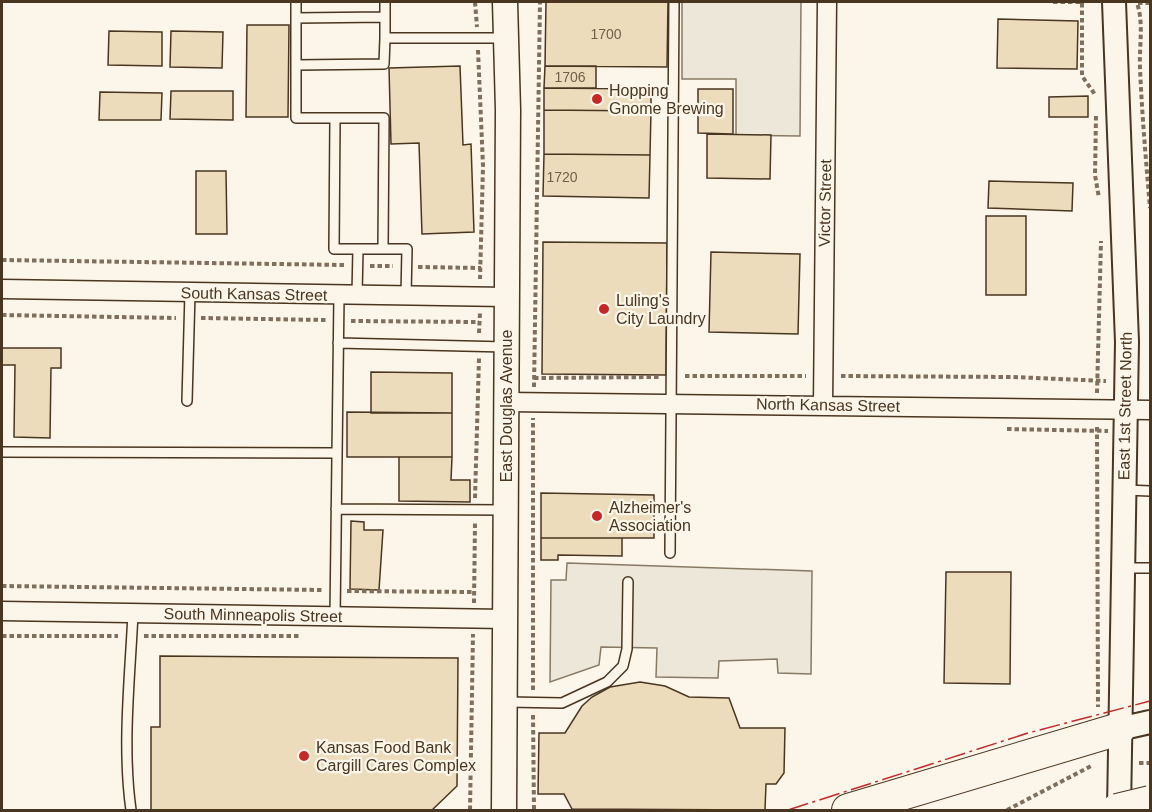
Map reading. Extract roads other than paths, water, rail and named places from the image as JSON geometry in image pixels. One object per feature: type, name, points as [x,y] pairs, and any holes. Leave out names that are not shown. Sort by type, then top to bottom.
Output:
[{"type":"highway","points":[[849,810],[1119,729]]},
{"type":"highway","points":[[1118,807],[1150,802]]},
{"type":"main road","name":"East Douglas Avenue","points":[[504,810],[507,38],[505,2]]},
{"type":"street","name":"Victor Street","points":[[823,405],[827,2]]},
{"type":"street","name":"East 1st Street North","points":[[1114,2],[1127,330],[1118,807]]},
{"type":"street","name":"South Kansas Street","points":[[2,290],[506,297]]},
{"type":"street","name":"North Kansas Street","points":[[506,402],[1150,410]]},
{"type":"street","name":"South Minneapolis Street","points":[[2,611],[335,617],[473,628],[504,619]]},
{"type":"street","points":[[1119,729],[1150,722]]},
{"type":"lane","points":[[296,2],[296,118],[384,118],[383,249]]},
{"type":"lane","points":[[296,65],[384,64],[385,2]]},
{"type":"lane","points":[[670,553],[674,2]]},
{"type":"lane","points":[[296,18],[385,17]]},
{"type":"lane","points":[[385,38],[507,38]]},
{"type":"lane","points":[[335,118],[334,249],[407,249],[406,296]]},
{"type":"lane","points":[[335,617],[339,320],[357,266],[358,249]]},
{"type":"lane","points":[[187,401],[190,293]]},
{"type":"lane","points":[[338,343],[506,347]]},
{"type":"lane","points":[[2,452],[337,453]]},
{"type":"lane","points":[[1124,490],[1150,491]]},
{"type":"lane","points":[[336,509],[506,510]]},
{"type":"lane","points":[[1123,568],[1150,568]]},
{"type":"lane","points":[[504,702],[562,703],[607,682],[623,666],[627,649],[628,582]]},
{"type":"lane","points":[[131,810],[128,791],[133,613]]},
{"type":"place","name":"Hopping Gnome Brewing","points":[[597,99]]},
{"type":"place","name":"Luling's City Laundry","points":[[604,309]]},
{"type":"place","name":"Alzheimer's Association","points":[[597,516]]},
{"type":"place","name":"Kansas Food Bank Cargill Cares Complex","points":[[304,756]]}]
